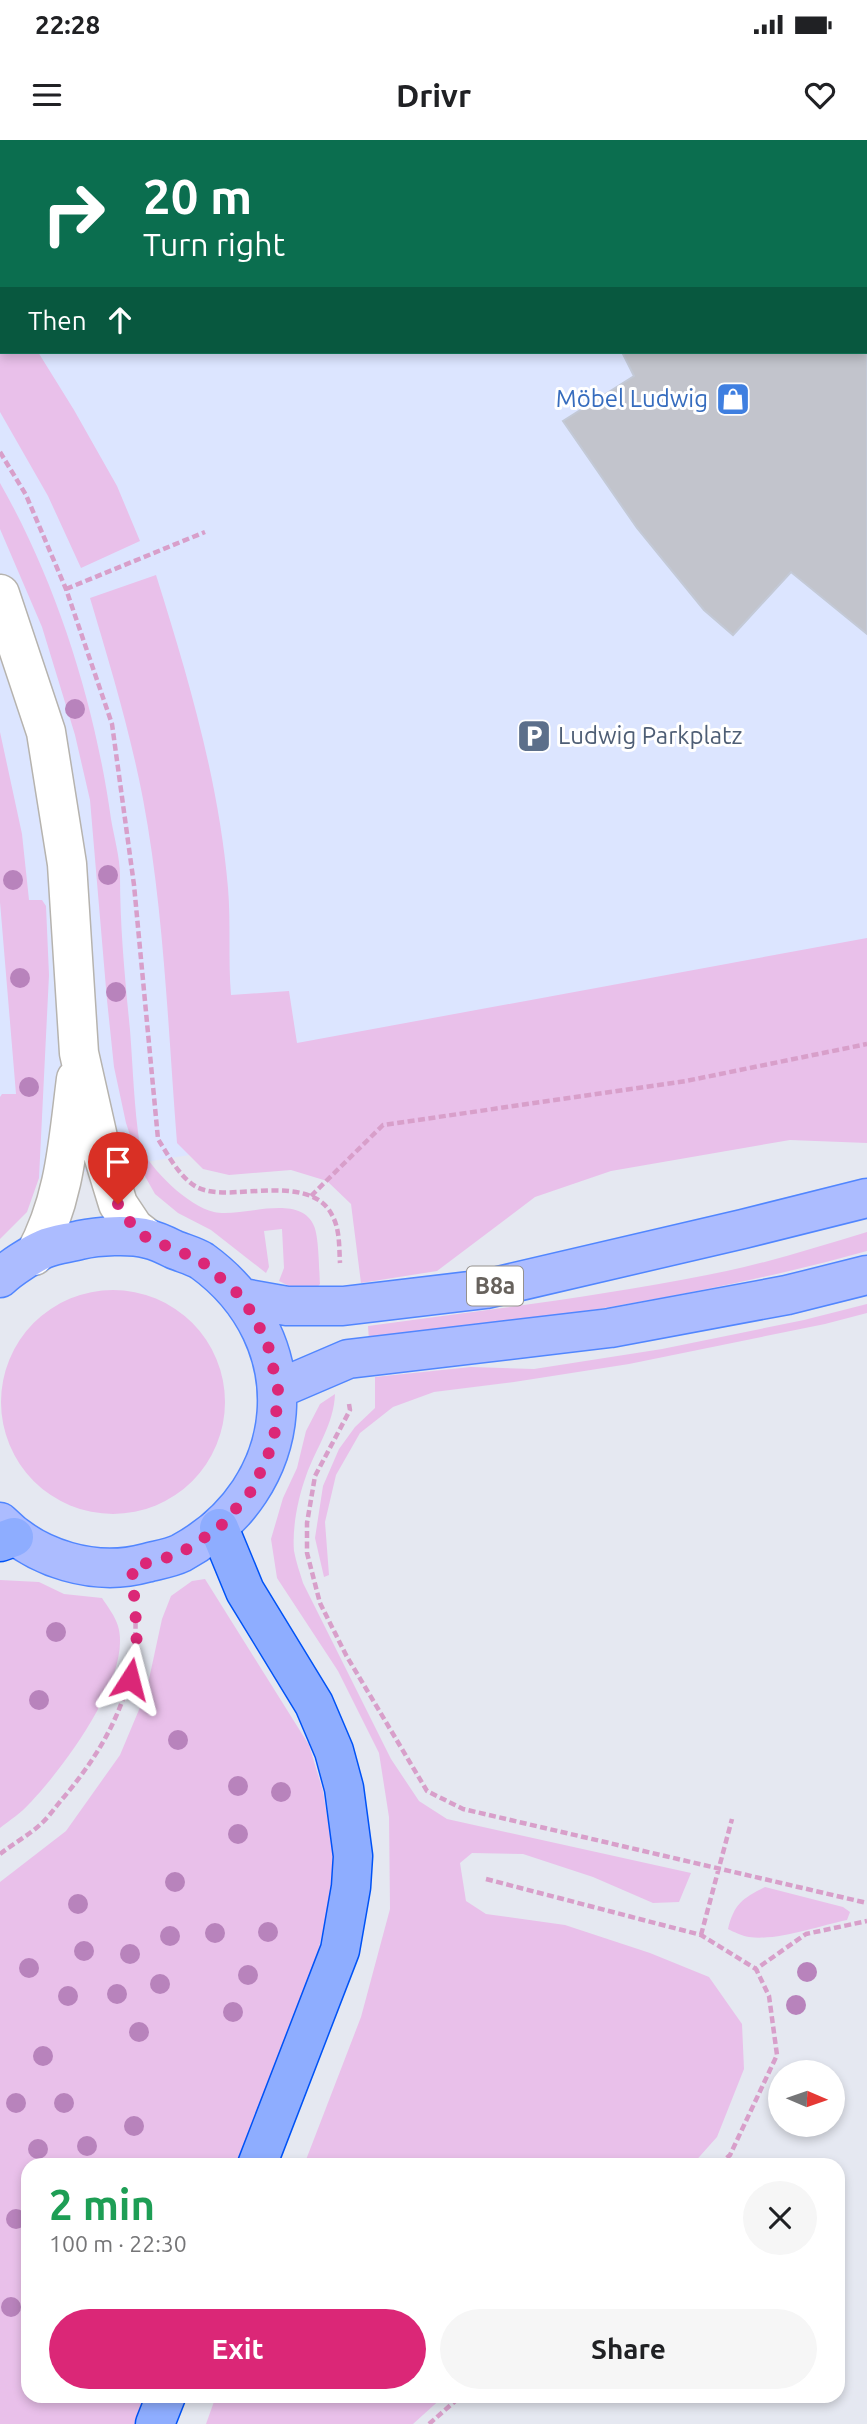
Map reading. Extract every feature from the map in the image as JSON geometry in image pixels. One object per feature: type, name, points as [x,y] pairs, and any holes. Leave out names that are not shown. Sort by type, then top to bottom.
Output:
[{"type":"highway","points":[[219,1528],[245,1591],[314,1704],[334,1751],[344,1788],[352,1856],[351,1887],[340,1950],[260,2158]]},
{"type":"highway","points":[[155,2424],[163,2403]]},
{"type":"main road","name":"B8a","points":[[243,1298],[287,1306],[343,1306],[486,1289],[867,1198]]},
{"type":"main road","points":[[0,1278],[44,1249],[96,1236],[147,1238],[200,1260],[243,1298],[267,1341],[278,1389],[274,1441],[253,1489],[219,1528],[179,1554],[132,1567],[91,1567],[51,1557],[5,1534]]},
{"type":"main road","name":"B8a","points":[[278,1389],[348,1359],[610,1328],[787,1295],[867,1275]]},
{"type":"street","points":[[0,594],[46,732],[66,864],[79,1053],[99,1142],[118,1204],[134,1228],[147,1238]]},
{"type":"street","points":[[33,1256],[60,1195],[79,1053]]},
{"type":"path","points":[[0,452],[26,495],[66,589],[112,724],[134,885],[158,1139],[174,1165],[196,1186],[222,1193],[287,1190],[312,1196],[332,1213],[338,1232],[340,1268]]},
{"type":"path","points":[[66,589],[205,532]]},
{"type":"path","points":[[312,1196],[383,1125],[685,1082],[867,1044]]},
{"type":"path","points":[[350,1410],[315,1476],[307,1523],[307,1553],[320,1603],[346,1655],[427,1791],[463,1809],[867,1903]]},
{"type":"path","points":[[0,1854],[43,1822],[79,1779],[110,1731],[130,1679],[137,1636],[132,1567]]},
{"type":"path","points":[[701,1935],[732,1819]]},
{"type":"path","points":[[486,1879],[701,1935],[756,1969],[769,1996],[777,2055],[727,2158]]},
{"type":"path","points":[[756,1969],[806,1934],[867,1921]]},
{"type":"path","points":[[429,2424],[453,2403]]},
{"type":"shaded area","points":[[0,354],[867,354],[867,1013],[303,1137],[0,1185]]},
{"type":"shaded area","points":[[0,354],[39,354],[117,486],[140,541],[81,568],[48,496],[0,412]]},
{"type":"shaded area","points":[[0,483],[56,603],[71,645],[95,732],[119,862],[123,953],[140,1146],[171,1186],[204,1208],[226,1213],[284,1208],[307,1216],[316,1231],[318,1245],[320,1284],[314,1291],[279,1281],[284,1268],[282,1229],[264,1231],[269,1267],[266,1273],[211,1230],[178,1213],[155,1194],[142,1171],[126,1123],[114,1067],[90,800],[75,735],[42,627],[0,529]]},
{"type":"shaded area","points":[[156,575],[201,730],[217,808],[228,888],[231,995],[289,991],[297,1043],[867,938],[867,1143],[790,1140],[611,1171],[535,1197],[437,1271],[361,1283],[351,1204],[327,1181],[291,1170],[229,1175],[203,1169],[177,1143],[164,970],[150,841],[132,748],[90,598]]},
{"type":"shaded area","points":[[0,732],[22,834],[29,900],[42,900],[46,906],[49,975],[39,1178],[27,1212],[0,1239],[0,1097],[2,1094],[16,1094],[0,902]]},
{"type":"shaded area","points":[[867,1232],[867,1251],[744,1281],[557,1316],[369,1341],[368,1326],[665,1283],[767,1261]]},
{"type":"shaded area","points":[[102,1290],[124,1290],[166,1303],[184,1315],[200,1331],[217,1359],[225,1402],[217,1445],[200,1473],[184,1489],[156,1506],[124,1514],[102,1514],[60,1501],[42,1489],[26,1473],[9,1445],[1,1413],[1,1391],[14,1349],[26,1331],[42,1315],[70,1298]]},
{"type":"shaded area","points":[[867,1304],[867,1313],[825,1324],[629,1364],[434,1392],[393,1407],[360,1433],[336,1475],[325,1522],[329,1575],[324,1577],[315,1538],[323,1486],[339,1449],[355,1427],[375,1408],[375,1377],[471,1367],[534,1369],[662,1349],[804,1320]]},
{"type":"shaded area","points":[[335,1394],[328,1426],[300,1494],[294,1533],[295,1555],[303,1583],[391,1759],[419,1801],[447,1819],[691,1873],[679,1902],[653,1903],[593,1877],[523,1854],[472,1853],[460,1863],[466,1901],[486,1914],[565,1925],[650,1953],[709,1977],[742,2024],[744,2069],[717,2137],[698,2158],[307,2158],[361,2017],[390,1909],[389,1817],[379,1753],[338,1671],[277,1578],[271,1539],[283,1498],[297,1468],[306,1431],[320,1404]]},
{"type":"shaded area","points":[[205,1579],[309,1745],[323,1791],[333,1853],[331,1895],[315,1965],[240,2158],[21,2158],[21,2403],[145,2403],[137,2424],[0,2424],[0,1882],[66,1831],[120,1755],[146,1693],[162,1619],[171,1596],[192,1581]]},
{"type":"shaded area","points":[[0,1580],[39,1582],[64,1594],[102,1598],[117,1622],[120,1647],[105,1695],[76,1746],[43,1789],[0,1828]]},
{"type":"shaded area","points":[[765,1887],[843,1907],[850,1912],[847,1920],[772,1937],[749,1937],[728,1929],[733,1913],[740,1903]]},
{"type":"shaded area","points":[[214,2403],[436,2403],[413,2424],[206,2424]]},
{"type":"building","name":"Möbel Ludwig","points":[[623,354],[867,354],[867,634],[791,572],[733,635],[704,610],[637,528],[563,421],[634,376]]},
{"type":"place","name":"Möbel Ludwig","points":[[733,399]]},
{"type":"place","name":"Ludwig Parkplatz","points":[[534,736]]},
{"type":"route","points":[[118,1204],[134,1228],[147,1238],[200,1260],[243,1298],[267,1341],[278,1389],[274,1441],[253,1489],[219,1528],[179,1554],[132,1567],[137,1636],[130,1679]]}]
